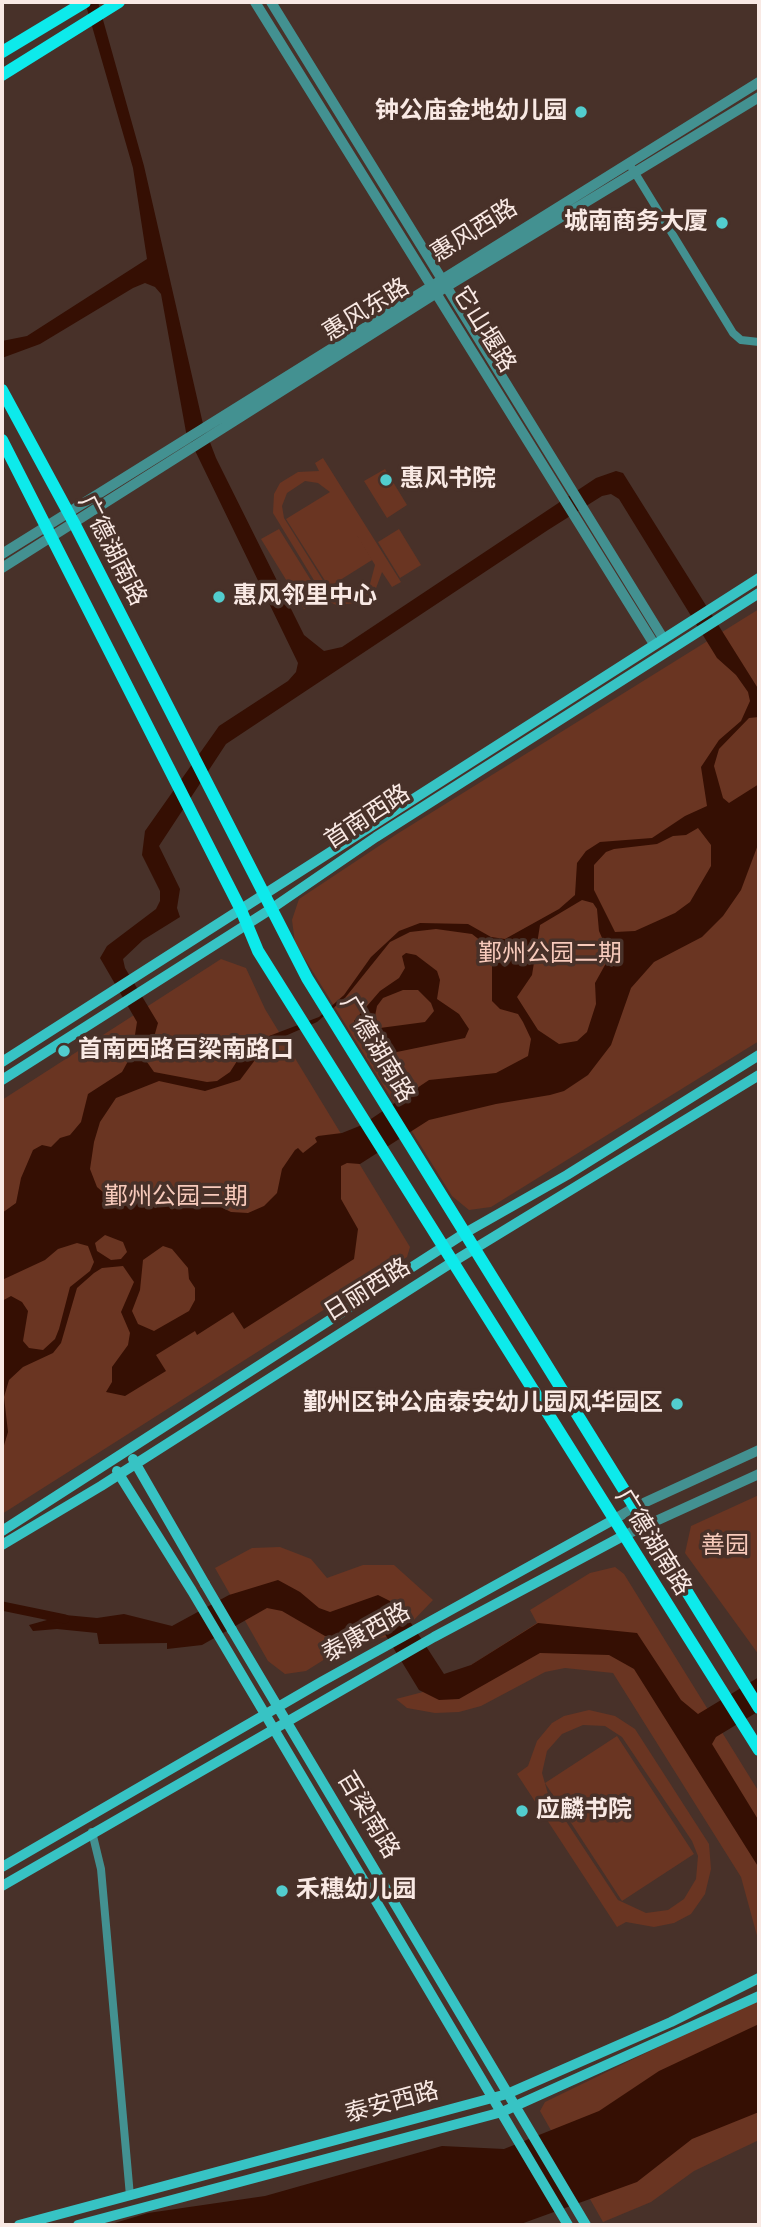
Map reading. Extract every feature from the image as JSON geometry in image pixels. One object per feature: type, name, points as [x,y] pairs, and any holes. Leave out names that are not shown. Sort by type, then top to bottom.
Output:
[{"type":"main road","points":[[2,52],[85,2]]},
{"type":"main road","points":[[2,75],[114,5]]},
{"type":"main road","name":"广德湖南路","points":[[2,390],[71,518],[307,978],[759,1708]]},
{"type":"main road","name":"广德湖南路","points":[[2,440],[241,910],[258,951],[451,1263],[759,1750]]},
{"type":"main road","name":"首南西路","points":[[2,1062],[759,578]]},
{"type":"main road","name":"首南西路","points":[[2,1080],[271,909],[376,837],[623,683],[759,593]]},
{"type":"main road","name":"日丽西路","points":[[2,1531],[465,1233],[566,1175],[759,1055]]},
{"type":"main road","name":"日丽西路","points":[[2,1545],[135,1464],[451,1263],[759,1075]]},
{"type":"main road","name":"百梁南路","points":[[128,1451],[584,2221]]},
{"type":"main road","name":"百梁南路","points":[[111,1462],[220,1637],[567,2223]]},
{"type":"main road","name":"泰康西路","points":[[2,1867],[265,1715],[613,1520]]},
{"type":"main road","name":"泰康西路","points":[[2,1886],[434,1637],[623,1536]]},
{"type":"main road","name":"泰安西路","points":[[19,2225],[493,2099],[649,2032],[759,1978]]},
{"type":"main road","name":"泰安西路","points":[[78,2225],[516,2108],[759,1996]]},
{"type":"street","name":"它山堰路","points":[[255,2],[432,289],[658,641]]},
{"type":"street","name":"它山堰路","points":[[271,2],[658,641]]},
{"type":"street","points":[[759,82],[631,167],[733,333],[741,340],[759,342]]},
{"type":"street","name":"惠风东路","points":[[71,518],[191,449],[211,430],[443,282],[631,167],[759,97]]},
{"type":"street","points":[[2,568],[50,531],[186,439],[211,430]]},
{"type":"street","points":[[2,554],[50,531]]},
{"type":"street","name":"泰康西路","points":[[613,1520],[635,1507],[759,1450]]},
{"type":"street","name":"泰康西路","points":[[623,1536],[759,1474]]},
{"type":"street","points":[[92,1832],[101,1869],[130,2196]]},
{"type":"green space","points":[[323,458],[401,582],[392,587],[382,572],[375,591],[356,603],[336,605],[326,600],[273,513],[274,494],[280,483],[298,472],[319,471],[315,463]],"holes":[[[305,481],[318,483],[330,492],[286,519],[329,587],[372,560],[375,565],[370,584],[357,594],[340,596],[329,590],[284,518],[282,506],[287,493]]]},
{"type":"green space","points":[[385,469],[407,505],[387,518],[364,481]]},
{"type":"green space","points":[[279,529],[322,598],[304,609],[261,539]]},
{"type":"green space","points":[[399,529],[421,565],[400,578],[378,542]]},
{"type":"green space","name":"鄞州公园二期","points":[[759,609],[759,1041],[491,1207],[469,1210],[452,1196],[295,943],[292,920],[299,899],[397,834]]},
{"type":"green space","name":"鄞州公园三期","points":[[221,959],[246,968],[265,1009],[410,1247],[407,1257],[2,1514],[2,1100]]},
{"type":"green space","name":"善园","points":[[759,1495],[759,1655],[685,1553],[691,1526]]},
{"type":"green space","points":[[280,1547],[311,1559],[327,1578],[363,1565],[394,1565],[433,1600],[411,1623],[387,1637],[352,1642],[306,1671],[285,1674],[268,1661],[215,1568],[252,1548]]},
{"type":"green space","points":[[615,1567],[624,1574],[759,1792],[759,1943],[741,1877],[613,1673],[565,1668],[545,1672],[481,1706],[459,1712],[435,1713],[407,1708],[396,1699],[423,1692],[471,1665],[537,1623],[530,1610],[590,1573]]},
{"type":"green space","points":[[589,1710],[615,1716],[635,1729],[709,1844],[711,1869],[705,1894],[691,1914],[674,1923],[654,1927],[626,1922],[617,1927],[517,1774],[528,1766],[537,1741],[552,1723],[564,1716]],"holes":[[[583,1725],[605,1726],[622,1737],[692,1841],[698,1856],[696,1879],[684,1899],[668,1910],[646,1913],[618,1900],[548,1794],[542,1773],[547,1751],[562,1734]]]},
{"type":"green space","points":[[617,1736],[694,1854],[622,1901],[545,1783]]},
{"type":"green space","points":[[759,1998],[759,2140],[694,2171],[651,2202],[603,2222],[540,2111],[545,2102]]},
{"type":"shaded area","points":[[85,2],[98,2],[144,166],[203,424],[216,458],[304,635],[324,651],[342,647],[596,478],[616,471],[623,473],[759,690],[759,717],[749,718],[719,749],[714,766],[723,798],[729,803],[759,784],[759,842],[741,890],[723,916],[702,937],[654,962],[631,988],[611,1045],[588,1075],[564,1091],[550,1095],[496,1104],[429,1120],[360,1164],[347,1163],[341,1166],[341,1199],[358,1229],[354,1259],[244,1329],[233,1312],[197,1335],[195,1331],[156,1355],[166,1371],[125,1396],[106,1392],[112,1382],[112,1367],[128,1345],[130,1333],[121,1312],[134,1282],[123,1266],[102,1268],[94,1273],[77,1288],[61,1343],[53,1353],[23,1367],[9,1380],[4,1397],[8,1432],[2,1452],[2,1301],[11,1296],[22,1302],[28,1311],[23,1341],[29,1348],[43,1350],[55,1339],[70,1287],[90,1271],[94,1262],[88,1246],[77,1243],[58,1249],[45,1260],[2,1280],[2,1213],[16,1203],[21,1178],[33,1150],[42,1145],[51,1147],[60,1138],[70,1135],[81,1122],[88,1094],[122,1072],[132,1054],[137,1022],[100,958],[107,946],[156,909],[160,901],[160,891],[142,855],[145,831],[219,726],[288,681],[296,672],[298,663],[186,432],[161,294],[155,287],[145,283],[133,288],[40,344],[2,358],[2,341],[27,336],[147,259],[133,168]],"holes":[[[611,494],[619,499],[717,658],[736,675],[748,692],[750,701],[741,721],[719,740],[701,767],[707,806],[685,816],[652,838],[600,842],[586,851],[577,863],[575,895],[559,909],[505,939],[491,937],[468,924],[420,923],[399,931],[371,957],[344,995],[319,1017],[248,1044],[230,1072],[217,1081],[207,1082],[154,1072],[147,1062],[158,1023],[125,968],[123,959],[143,940],[180,917],[177,908],[180,889],[159,846],[226,744],[602,496]],[[698,828],[711,845],[711,866],[690,902],[675,913],[635,931],[615,932],[594,890],[594,865],[606,852],[614,849],[657,844],[673,836],[686,835]],[[582,900],[593,903],[597,909],[599,931],[610,956],[595,983],[596,1004],[587,1032],[577,1041],[559,1044],[538,1030],[517,997],[532,975],[540,925]],[[436,929],[472,934],[486,945],[492,964],[492,1001],[500,1009],[518,1014],[531,1039],[528,1056],[496,1073],[429,1080],[362,1125],[342,1133],[318,1136],[315,1138],[317,1142],[303,1153],[298,1148],[295,1150],[282,1169],[277,1193],[264,1206],[248,1213],[231,1212],[188,1191],[159,1199],[137,1200],[104,1193],[97,1187],[90,1169],[94,1142],[100,1122],[116,1098],[159,1081],[205,1091],[240,1080],[267,1044],[317,1022],[345,998],[390,942],[410,932]],[[105,1235],[123,1242],[127,1252],[121,1259],[111,1260],[97,1251],[95,1243]],[[163,1246],[172,1249],[188,1268],[189,1279],[195,1288],[195,1300],[189,1311],[154,1331],[138,1324],[132,1311],[140,1290],[143,1260]]]},
{"type":"shaded area","points":[[406,953],[416,955],[437,971],[440,980],[437,999],[459,1014],[469,1029],[465,1038],[392,1053],[383,1067],[354,1021],[380,991],[399,978],[405,968],[402,956]],"holes":[[[403,990],[418,990],[431,1003],[434,1011],[425,1022],[380,1028],[375,1016],[377,1006],[383,998]]]},
{"type":"shaded area","points":[[278,1580],[300,1592],[319,1608],[330,1612],[378,1595],[392,1602],[411,1623],[444,1674],[471,1665],[538,1623],[637,1633],[681,1700],[698,1714],[759,1677],[759,1711],[716,1737],[712,1744],[759,1821],[759,1868],[634,1669],[609,1655],[540,1653],[459,1699],[439,1700],[419,1690],[380,1626],[370,1623],[339,1637],[325,1636],[282,1611],[267,1608],[202,1645],[167,1649],[167,1643],[99,1644],[97,1633],[57,1629],[33,1631],[29,1625],[65,1615],[97,1618],[124,1614],[172,1626],[229,1595]]},
{"type":"shaded area","points":[[759,2024],[759,2112],[692,2139],[637,2182],[518,2225],[108,2225],[148,2213],[265,2196],[442,2146],[504,2149],[599,2111],[659,2071]]},
{"type":"waterway","points":[[2,1606],[65,1619]]},
{"type":"place","name":"钟公庙金地幼儿园","points":[[581,112]]},
{"type":"place","name":"城南商务大厦","points":[[722,223]]},
{"type":"place","name":"惠风书院","points":[[386,480]]},
{"type":"place","name":"惠风邻里中心","points":[[219,597]]},
{"type":"place","name":"首南西路百梁南路口","points":[[64,1051]]},
{"type":"place","name":"鄞州区钟公庙泰安幼儿园风华园区","points":[[677,1404]]},
{"type":"place","name":"应麟书院","points":[[522,1811]]},
{"type":"place","name":"禾穗幼儿园","points":[[282,1891]]}]
